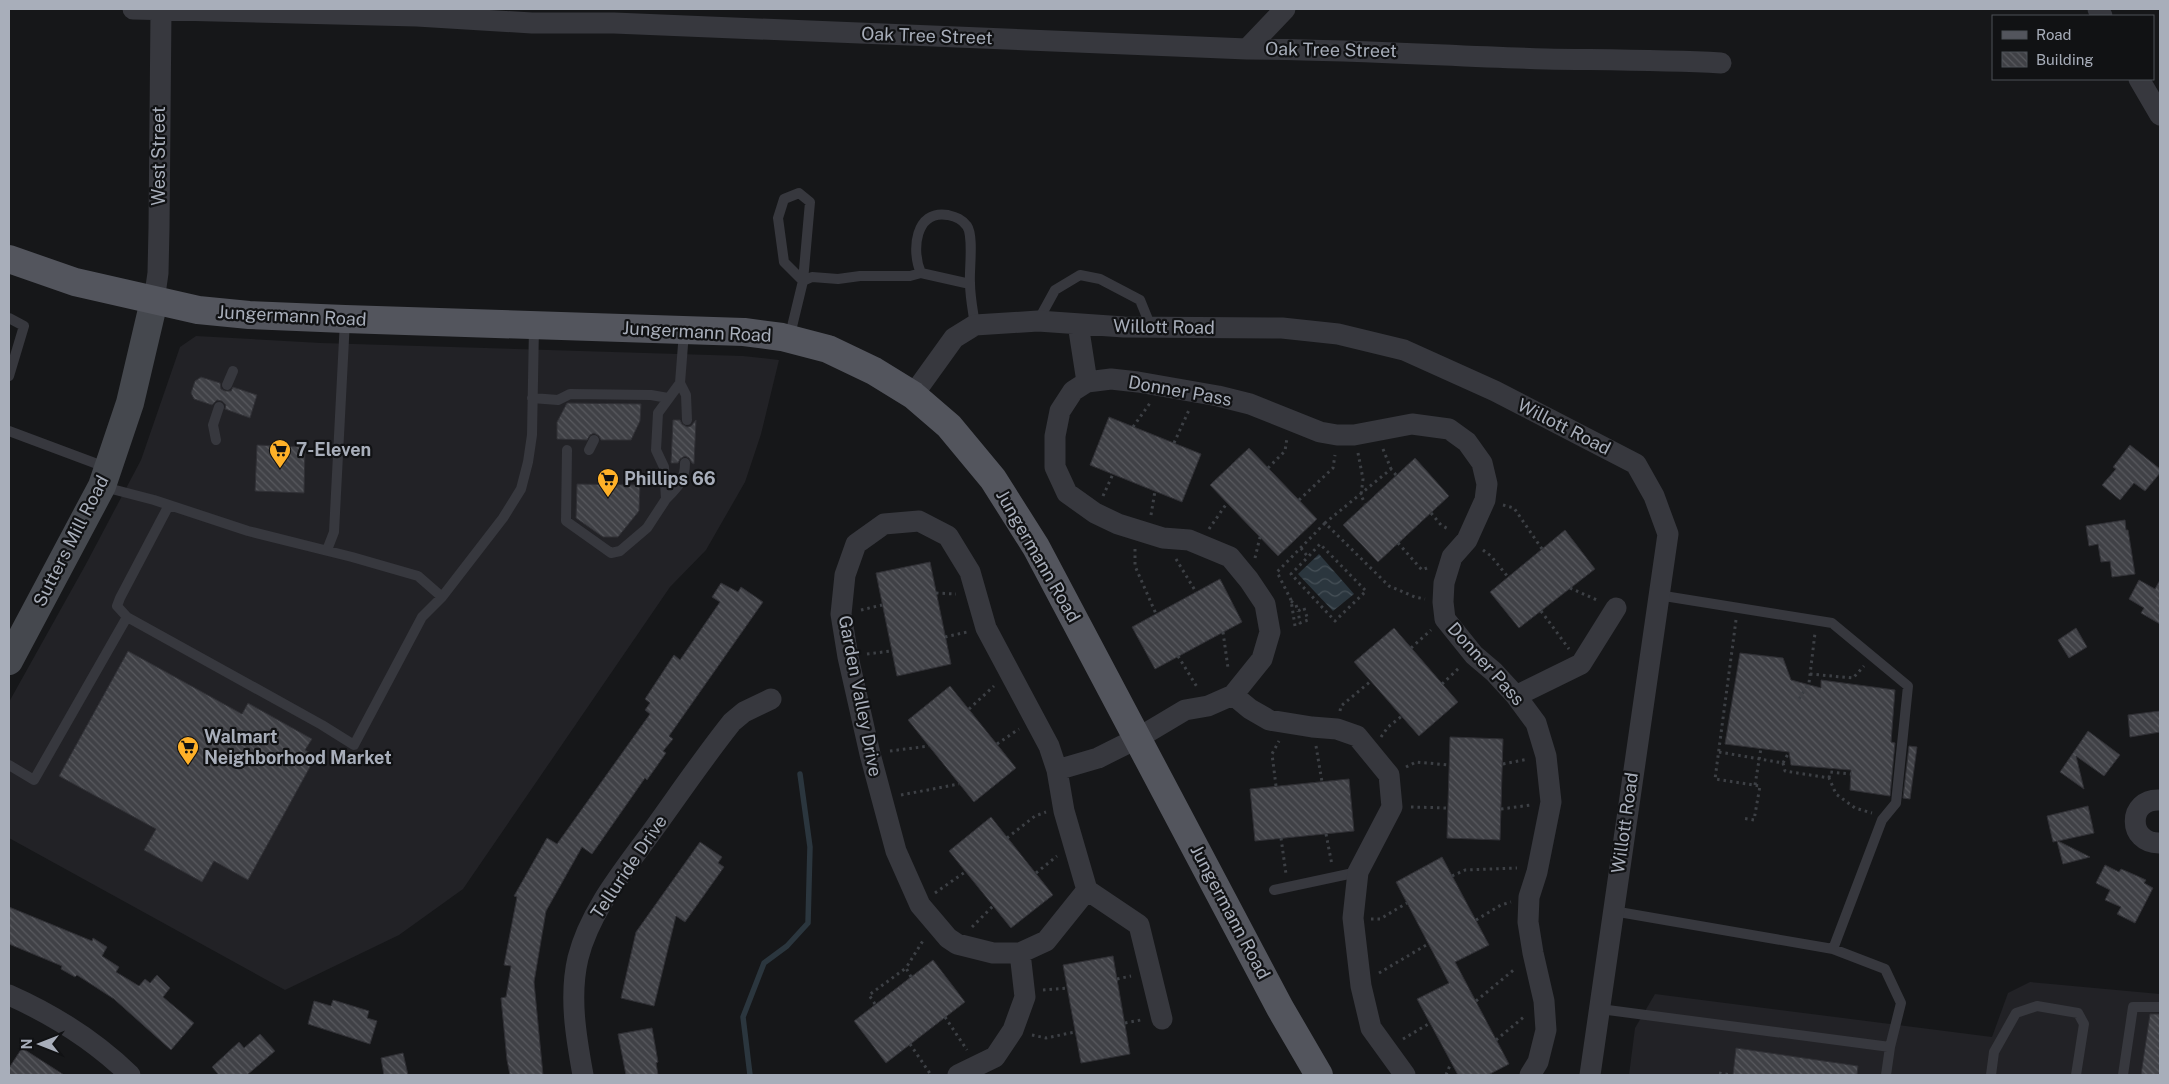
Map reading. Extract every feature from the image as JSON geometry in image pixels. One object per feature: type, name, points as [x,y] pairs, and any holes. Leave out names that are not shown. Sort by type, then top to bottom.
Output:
[{"type":"main road","name":"Jungermann Road","points":[[9,259],[75,282],[154,302],[232,314],[744,332],[789,339],[828,350],[874,371],[913,395],[948,426],[994,479],[1036,547],[1280,1008],[1319,1075]]},
{"type":"street","name":"Oak Tree Street","points":[[133,9],[417,16],[532,23],[614,23],[1247,48],[1330,49],[1547,59],[1721,63]]},
{"type":"street","points":[[1247,48],[1285,9]]},
{"type":"street","name":"West Street","points":[[154,302],[158,273],[158,154],[166,10]]},
{"type":"street","points":[[2140,80],[2160,115]]},
{"type":"street","name":"Sutters Mill Road","points":[[10,657],[105,477],[130,404],[154,302]]},
{"type":"street","name":"Willott Road","points":[[913,395],[954,338],[975,325],[1038,321],[1151,327],[1282,328],[1338,334],[1404,350],[1495,391],[1636,464],[1654,496],[1668,534],[1590,1075]]},
{"type":"street","points":[[1057,770],[1098,758],[1138,738],[1185,710],[1208,706],[1232,695],[1262,659],[1270,632],[1265,604],[1249,580],[1230,557],[1189,540],[1163,538],[1095,514],[1067,493],[1055,467],[1055,436],[1060,412],[1073,391],[1086,382],[1078,324]]},
{"type":"street","name":"Donner Pass","points":[[1086,382],[1111,379],[1198,392],[1250,404],[1320,432],[1346,435],[1412,424],[1450,429],[1467,442],[1482,463],[1487,484],[1485,500],[1467,540],[1452,558],[1444,583],[1444,611],[1474,655],[1494,672],[1516,696],[1536,723],[1546,756],[1551,802],[1537,872],[1529,897],[1528,922],[1544,1000],[1546,1030],[1538,1062],[1530,1075]]},
{"type":"street","name":"Garden Valley Drive","points":[[919,520],[948,536],[970,572],[986,628],[1009,674],[1049,746],[1057,770],[1063,807],[1087,890],[1046,941],[1020,953],[992,953],[957,944],[948,938],[920,905],[896,851],[870,754],[848,657],[841,614],[845,575],[856,544],[884,524],[919,520]]},
{"type":"street","points":[[1516,696],[1581,664],[1616,608]]},
{"type":"street","points":[[1232,695],[1250,709],[1269,720],[1337,729],[1357,736],[1390,775],[1392,807],[1358,872],[1353,918],[1361,986],[1371,1028],[1405,1075]]},
{"type":"street","name":"Telluride Drive","points":[[583,1075],[578,1043],[574,988],[578,960],[585,934],[596,912],[633,858],[732,722],[744,712],[771,699]]},
{"type":"street","points":[[2160,800],[2151,800],[2144,803],[2136,816],[2135,823],[2136,830],[2146,840],[2160,843]]},
{"type":"street","points":[[1087,890],[1139,925],[1162,1019]]},
{"type":"street","points":[[958,1075],[995,1057],[1013,1030],[1025,997],[1020,953]]},
{"type":"street","points":[[9,995],[65,1023],[98,1046],[130,1075]]},
{"type":"lane","points":[[789,339],[803,281],[810,202],[799,194],[784,199],[778,218],[784,262],[803,281]]},
{"type":"lane","points":[[921,273],[916,263],[917,231],[929,217],[939,214],[958,218],[968,227],[971,250],[970,284],[975,325]]},
{"type":"lane","points":[[803,281],[812,277],[838,279],[860,276],[910,276],[921,273],[970,284]]},
{"type":"lane","points":[[1038,321],[1055,290],[1080,275],[1100,279],[1140,300],[1151,327]]},
{"type":"lane","points":[[9,318],[24,326],[9,376]]},
{"type":"lane","points":[[327,550],[334,532],[345,319]]},
{"type":"lane","points":[[169,505],[117,606],[127,618],[322,725],[354,745],[422,617],[442,597],[503,518],[521,489],[532,435],[534,325]]},
{"type":"lane","points":[[684,329],[680,383],[686,395],[687,420]]},
{"type":"lane","points":[[228,385],[233,371]]},
{"type":"lane","points":[[666,499],[664,467],[656,450],[658,413],[680,383]]},
{"type":"lane","points":[[532,398],[558,400],[570,394],[617,399],[651,395],[668,398]]},
{"type":"lane","points":[[216,440],[213,425],[220,408]]},
{"type":"lane","points":[[9,431],[169,505],[248,531],[327,550],[418,576],[442,597]]},
{"type":"lane","points":[[588,450],[594,440]]},
{"type":"lane","points":[[567,450],[566,521],[611,553],[620,551],[647,528],[666,499],[681,485],[685,474],[685,463]]},
{"type":"lane","points":[[1658,595],[1832,623],[1908,686],[1896,803],[1885,817],[1833,949]]},
{"type":"lane","points":[[9,765],[34,780],[127,618]]},
{"type":"lane","points":[[1274,890],[1358,872]]},
{"type":"lane","points":[[1613,911],[1833,949],[1885,969],[1901,1003],[1890,1047],[1886,1075]]},
{"type":"lane","points":[[1991,1075],[1994,1052],[2016,1013],[2037,1006],[2078,1013],[2084,1024],[2076,1075]]},
{"type":"lane","points":[[2123,1075],[2133,1007],[2160,1007]]},
{"type":"lane","points":[[1600,1009],[1890,1047]]},
{"type":"path","points":[[1133,427],[1161,387]]},
{"type":"path","points":[[1174,443],[1198,392]]},
{"type":"path","points":[[1268,468],[1285,451],[1289,420]]},
{"type":"path","points":[[1346,435],[1363,479],[1361,495],[1365,504]]},
{"type":"path","points":[[1299,500],[1333,468],[1346,435]]},
{"type":"path","points":[[1295,626],[1291,600],[1277,572],[1325,522],[1391,469],[1396,475]]},
{"type":"path","points":[[1485,500],[1514,508],[1542,549]]},
{"type":"path","points":[[1203,545],[1211,525],[1227,503]]},
{"type":"path","points":[[1430,513],[1442,525],[1490,556],[1508,577]]},
{"type":"path","points":[[1325,522],[1389,586],[1444,611],[1411,648]]},
{"type":"path","points":[[1134,529],[1135,566],[1156,614]]},
{"type":"path","points":[[1163,538],[1196,592]]},
{"type":"path","points":[[1398,543],[1422,570],[1452,558]]},
{"type":"path","points":[[1320,544],[1366,591],[1335,621],[1291,574],[1308,557],[1320,544]]},
{"type":"path","points":[[1301,548],[1308,557]]},
{"type":"path","points":[[1570,588],[1616,608]]},
{"type":"path","points":[[1291,600],[1296,605],[1300,622],[1308,620],[1304,608],[1298,611]]},
{"type":"path","points":[[1738,607],[1715,779],[1760,786],[1754,820],[1742,818]]},
{"type":"path","points":[[1541,611],[1581,664]]},
{"type":"path","points":[[1799,699],[1809,683],[1816,620]]},
{"type":"path","points":[[1223,632],[1232,695]]},
{"type":"path","points":[[1178,656],[1208,706]]},
{"type":"path","points":[[1810,674],[1854,678],[1872,656]]},
{"type":"path","points":[[969,709],[1009,674]]},
{"type":"path","points":[[1337,729],[1341,706],[1370,680]]},
{"type":"path","points":[[1371,751],[1388,726],[1402,716]]},
{"type":"path","points":[[997,744],[1034,719]]},
{"type":"path","points":[[1276,786],[1272,754],[1289,722]]},
{"type":"path","points":[[1312,727],[1322,782]]},
{"type":"path","points":[[870,754],[929,746]]},
{"type":"path","points":[[1755,785],[1761,748]]},
{"type":"path","points":[[1719,752],[1783,763]]},
{"type":"path","points":[[1789,752],[1783,763],[1784,771],[1829,778]]},
{"type":"path","points":[[1390,775],[1416,762],[1450,765]]},
{"type":"path","points":[[1851,774],[1830,772],[1829,778],[1836,794],[1855,808],[1885,817]]},
{"type":"path","points":[[882,799],[960,784]]},
{"type":"path","points":[[1502,809],[1551,802]]},
{"type":"path","points":[[1007,838],[1034,816],[1063,807]]},
{"type":"path","points":[[1392,807],[1448,808]]},
{"type":"path","points":[[1326,834],[1334,877]]},
{"type":"path","points":[[1281,838],[1288,887]]},
{"type":"path","points":[[1036,874],[1073,842]]},
{"type":"path","points":[[1452,876],[1465,870],[1512,867],[1537,872]]},
{"type":"path","points":[[920,905],[965,872]]},
{"type":"path","points":[[1476,920],[1500,905],[1529,897]]},
{"type":"path","points":[[1353,918],[1380,919],[1407,903]]},
{"type":"path","points":[[957,944],[992,906]]},
{"type":"path","points":[[1361,986],[1385,968],[1428,944]]},
{"type":"path","points":[[875,1004],[869,995],[906,968],[919,945]]},
{"type":"path","points":[[1476,1001],[1533,953]]},
{"type":"path","points":[[906,968],[911,977]]},
{"type":"path","points":[[1496,1040],[1544,1000]]},
{"type":"path","points":[[945,1017],[977,1065]]},
{"type":"path","points":[[1386,1049],[1430,1023]]},
{"type":"path","points":[[1013,1030],[1046,1038],[1075,1032]]},
{"type":"path","points":[[910,1044],[931,1075]]},
{"type":"path","points":[[1446,1075],[1451,1063]]},
{"type":"path","points":[[1719,1073],[1730,1075]]},
{"type":"shaded area","points":[[196,336],[321,343],[743,356],[779,360],[761,434],[745,482],[706,550],[670,587],[463,889],[399,935],[285,990],[9,838],[9,702],[86,564],[141,460],[180,347]]},
{"type":"shaded area","points":[[2030,982],[2160,994],[2160,1075],[1629,1075],[1635,1028],[1655,994],[1992,1037],[2008,993]]},
{"type":"water","points":[[1319,554],[1354,594],[1333,611],[1298,574]]},
{"type":"building","name":"7-Eleven","points":[[201,377],[220,383],[221,389],[225,391],[231,391],[233,387],[257,395],[250,418],[225,409],[226,405],[222,401],[217,400],[212,405],[194,399],[191,393],[195,381]]},
{"type":"building","name":"Phillips 66","points":[[567,403],[641,404],[640,421],[631,440],[601,440],[594,433],[587,440],[557,439],[557,422]]},
{"type":"building","points":[[1109,417],[1201,454],[1182,502],[1090,465]]},
{"type":"building","points":[[673,420],[680,420],[687,427],[691,426],[696,420],[694,464],[685,456],[678,463],[671,463]]},
{"type":"building","name":"7-Eleven","points":[[257,445],[305,447],[304,493],[255,491]]},
{"type":"building","points":[[2130,445],[2160,469],[2160,473],[2145,491],[2134,483],[2120,500],[2102,485],[2116,469],[2113,467]]},
{"type":"building","points":[[1249,448],[1317,519],[1278,556],[1210,485]]},
{"type":"building","points":[[1415,458],[1449,496],[1378,562],[1343,525]]},
{"type":"building","name":"Phillips 66","points":[[577,484],[640,485],[639,511],[618,537],[603,537],[576,518]]},
{"type":"building","points":[[2125,520],[2135,574],[2112,577],[2110,561],[2101,562],[2098,544],[2089,546],[2086,526]]},
{"type":"building","points":[[1565,530],[1595,569],[1519,628],[1490,592]]},
{"type":"building","points":[[930,562],[951,664],[897,676],[876,573]]},
{"type":"building","points":[[1220,579],[1242,622],[1155,669],[1132,627]]},
{"type":"building","points":[[2139,580],[2155,589],[2160,580],[2160,624],[2141,613],[2144,608],[2129,599]]},
{"type":"building","points":[[721,583],[738,592],[741,587],[763,602],[669,736],[673,739],[663,751],[666,753],[647,780],[645,778],[592,854],[582,847],[546,911],[534,982],[543,1075],[510,1075],[501,998],[506,997],[511,966],[504,965],[517,897],[514,896],[547,838],[557,844],[650,714],[645,710],[650,703],[645,699],[674,655],[680,660],[720,602],[712,597]]},
{"type":"building","points":[[1394,628],[1458,702],[1419,736],[1354,662]]},
{"type":"building","points":[[2076,628],[2087,647],[2069,658],[2058,640]]},
{"type":"building","name":"Walmart Neighborhood Market","points":[[128,651],[242,714],[248,703],[312,739],[305,750],[316,756],[248,880],[214,861],[202,882],[144,850],[156,829],[59,776]]},
{"type":"building","points":[[1740,653],[1783,658],[1791,680],[1821,688],[1821,680],[1895,690],[1891,742],[1895,743],[1890,796],[1850,790],[1851,770],[1791,765],[1789,752],[1725,744]]},
{"type":"building","points":[[950,686],[1016,768],[974,802],[908,720]]},
{"type":"building","points":[[2160,711],[2160,732],[2130,737],[2128,715]]},
{"type":"building","points":[[2088,731],[2120,755],[2104,776],[2076,756],[2084,789],[2060,772]]},
{"type":"building","points":[[1450,737],[1503,739],[1500,840],[1447,838]]},
{"type":"building","points":[[1909,746],[1917,747],[1910,799],[1903,798]]},
{"type":"building","points":[[1349,779],[1354,831],[1255,841],[1250,789]]},
{"type":"building","points":[[2088,806],[2094,833],[2058,841],[2090,857],[2063,864],[2057,841],[2053,842],[2047,816]]},
{"type":"building","points":[[991,817],[1053,895],[1011,928],[949,851]]},
{"type":"building","points":[[700,842],[722,857],[718,863],[724,867],[685,922],[676,916],[654,1006],[621,998],[636,932]]},
{"type":"building","points":[[1442,857],[1489,945],[1455,962],[1509,1064],[1488,1075],[1458,1075],[1417,999],[1449,983],[1396,882]]},
{"type":"building","points":[[2105,865],[2119,872],[2121,869],[2146,880],[2144,883],[2153,888],[2135,923],[2117,914],[2121,907],[2105,900],[2110,890],[2096,883]]},
{"type":"building","points":[[9,907],[92,941],[93,938],[107,947],[102,956],[119,967],[116,972],[139,986],[145,979],[150,983],[157,975],[170,988],[163,997],[194,1023],[171,1050],[114,999],[77,975],[75,977],[61,969],[62,966],[9,944]]},
{"type":"building","points":[[1113,956],[1130,1054],[1081,1063],[1063,965]]},
{"type":"building","points":[[933,960],[965,1002],[886,1063],[854,1021]]},
{"type":"building","points":[[333,1000],[369,1011],[367,1018],[377,1021],[370,1044],[308,1024],[314,1001],[331,1006]]},
{"type":"building","points":[[2150,1014],[2160,1014],[2160,1075],[2141,1075]]},
{"type":"building","points":[[652,1028],[658,1062],[656,1063],[658,1075],[626,1075],[618,1034]]},
{"type":"building","points":[[260,1034],[275,1051],[247,1075],[219,1075],[212,1067],[239,1042],[244,1048]]},
{"type":"building","points":[[22,1048],[64,1075],[9,1075],[9,1068]]},
{"type":"building","points":[[1736,1048],[1858,1066],[1857,1075],[1733,1075]]},
{"type":"building","points":[[403,1053],[408,1075],[384,1075],[381,1058]]},
{"type":"waterway","points":[[750,1075],[743,1017],[764,963],[787,946],[808,923],[810,847],[800,774]]},
{"type":"place","name":"7-Eleven","points":[[280,469]]},
{"type":"place","name":"Phillips 66","points":[[608,498]]},
{"type":"place","name":"Walmart Neighborhood Market","points":[[188,766]]}]
